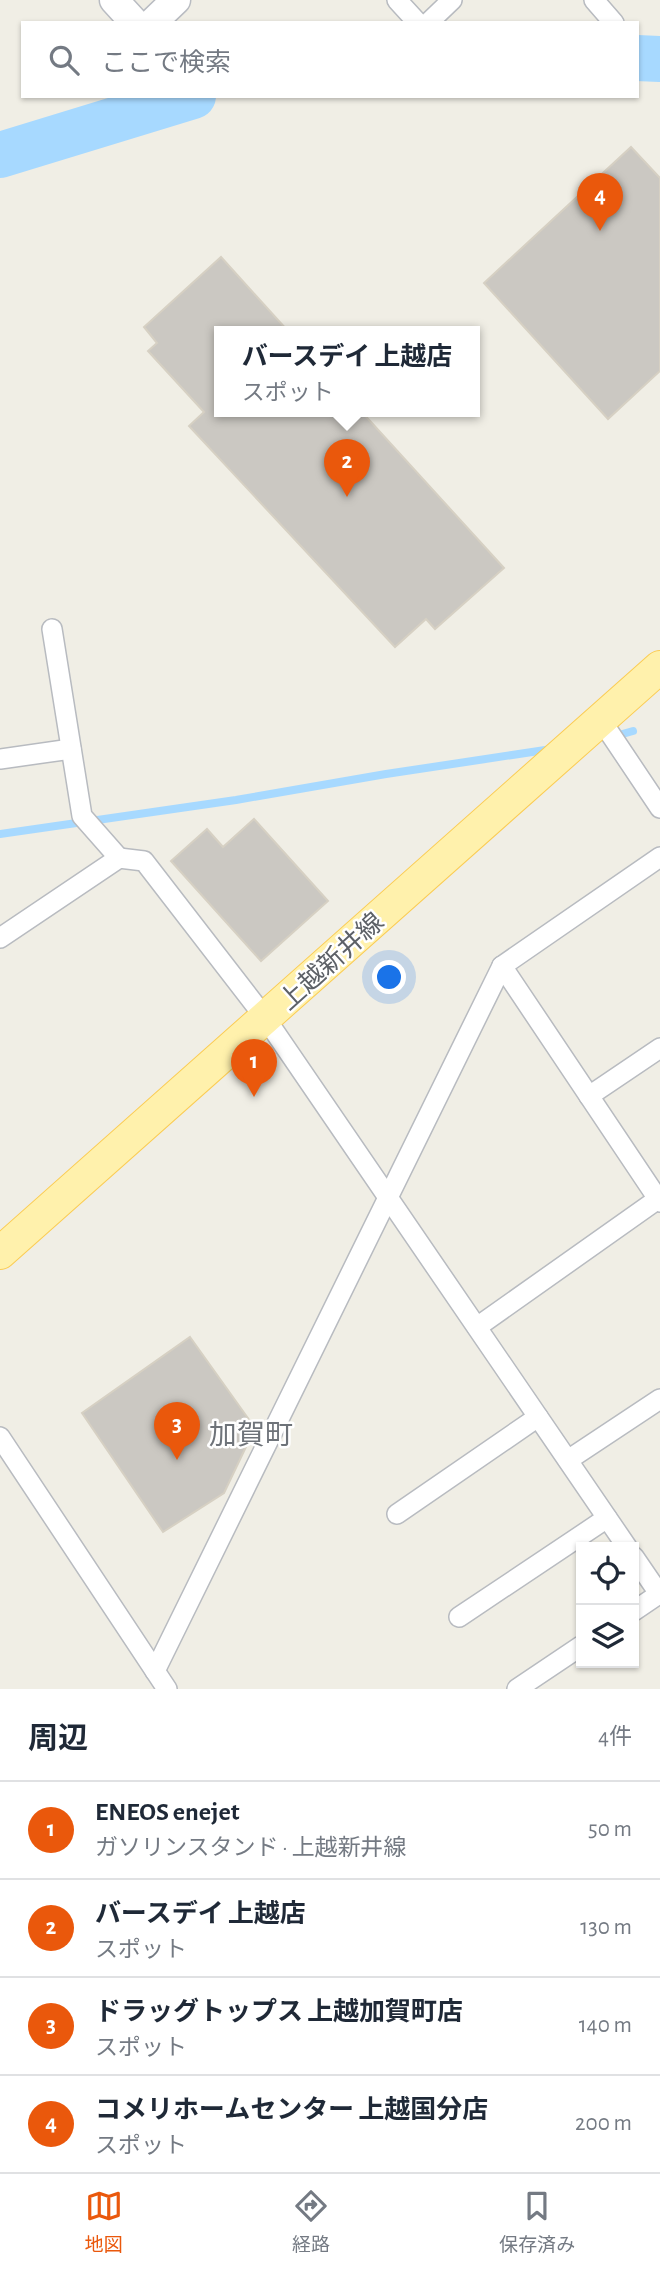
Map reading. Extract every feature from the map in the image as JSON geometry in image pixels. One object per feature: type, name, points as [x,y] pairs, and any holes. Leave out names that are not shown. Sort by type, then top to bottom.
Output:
[{"type":"main road","name":"上越新井線","points":[[0,1254],[660,667]]},
{"type":"street","points":[[114,0],[133,21]]},
{"type":"street","points":[[154,21],[176,0]]},
{"type":"street","points":[[397,0],[416,21]]},
{"type":"street","points":[[430,21],[452,0]]},
{"type":"street","points":[[594,0],[612,21]]},
{"type":"street","points":[[52,629],[82,816],[118,858]]},
{"type":"street","points":[[601,720],[660,808]]},
{"type":"street","points":[[0,759],[71,749]]},
{"type":"street","points":[[155,1671],[502,966],[660,857]]},
{"type":"street","points":[[0,937],[118,858],[144,861],[266,1019],[624,1542]]},
{"type":"street","points":[[477,1327],[659,1200],[502,966]]},
{"type":"street","points":[[589,1096],[660,1048]]},
{"type":"street","points":[[568,1460],[660,1399]]},
{"type":"street","points":[[397,1514],[538,1417]]},
{"type":"street","points":[[0,1437],[167,1689]]},
{"type":"street","points":[[459,1617],[607,1518]]},
{"type":"street","points":[[639,1563],[658,1588],[639,1606]]},
{"type":"street","points":[[517,1689],[576,1649]]},
{"type":"building","points":[[631,147],[660,178],[660,371],[608,419],[484,283]]},
{"type":"building","points":[[221,257],[283,326],[214,326],[214,417],[366,417],[504,568],[435,629],[426,619],[395,647],[189,426],[204,412],[148,351],[157,343],[144,327]]},
{"type":"building","points":[[254,819],[328,901],[261,961],[171,861],[207,829],[223,847]]},
{"type":"building","points":[[190,1337],[255,1428],[224,1493],[163,1532],[82,1413]]},
{"type":"waterway","points":[[639,58],[660,59]]},
{"type":"waterway","points":[[0,155],[186,98]]},
{"type":"waterway","points":[[612,737],[633,731]]},
{"type":"waterway","points":[[0,834],[236,800],[552,749]]},
{"type":"place","name":"コメリホームセンター 上越国分店","points":[[600,231]]},
{"type":"place","name":"バースデイ 上越店","points":[[347,497]]},
{"type":"place","name":"ENEOS enejet","points":[[254,1097]]},
{"type":"place","name":"ドラッグトップス 上越加賀町店","points":[[177,1460]]},
{"type":"district","name":"加賀町","points":[[251,1434]]}]
